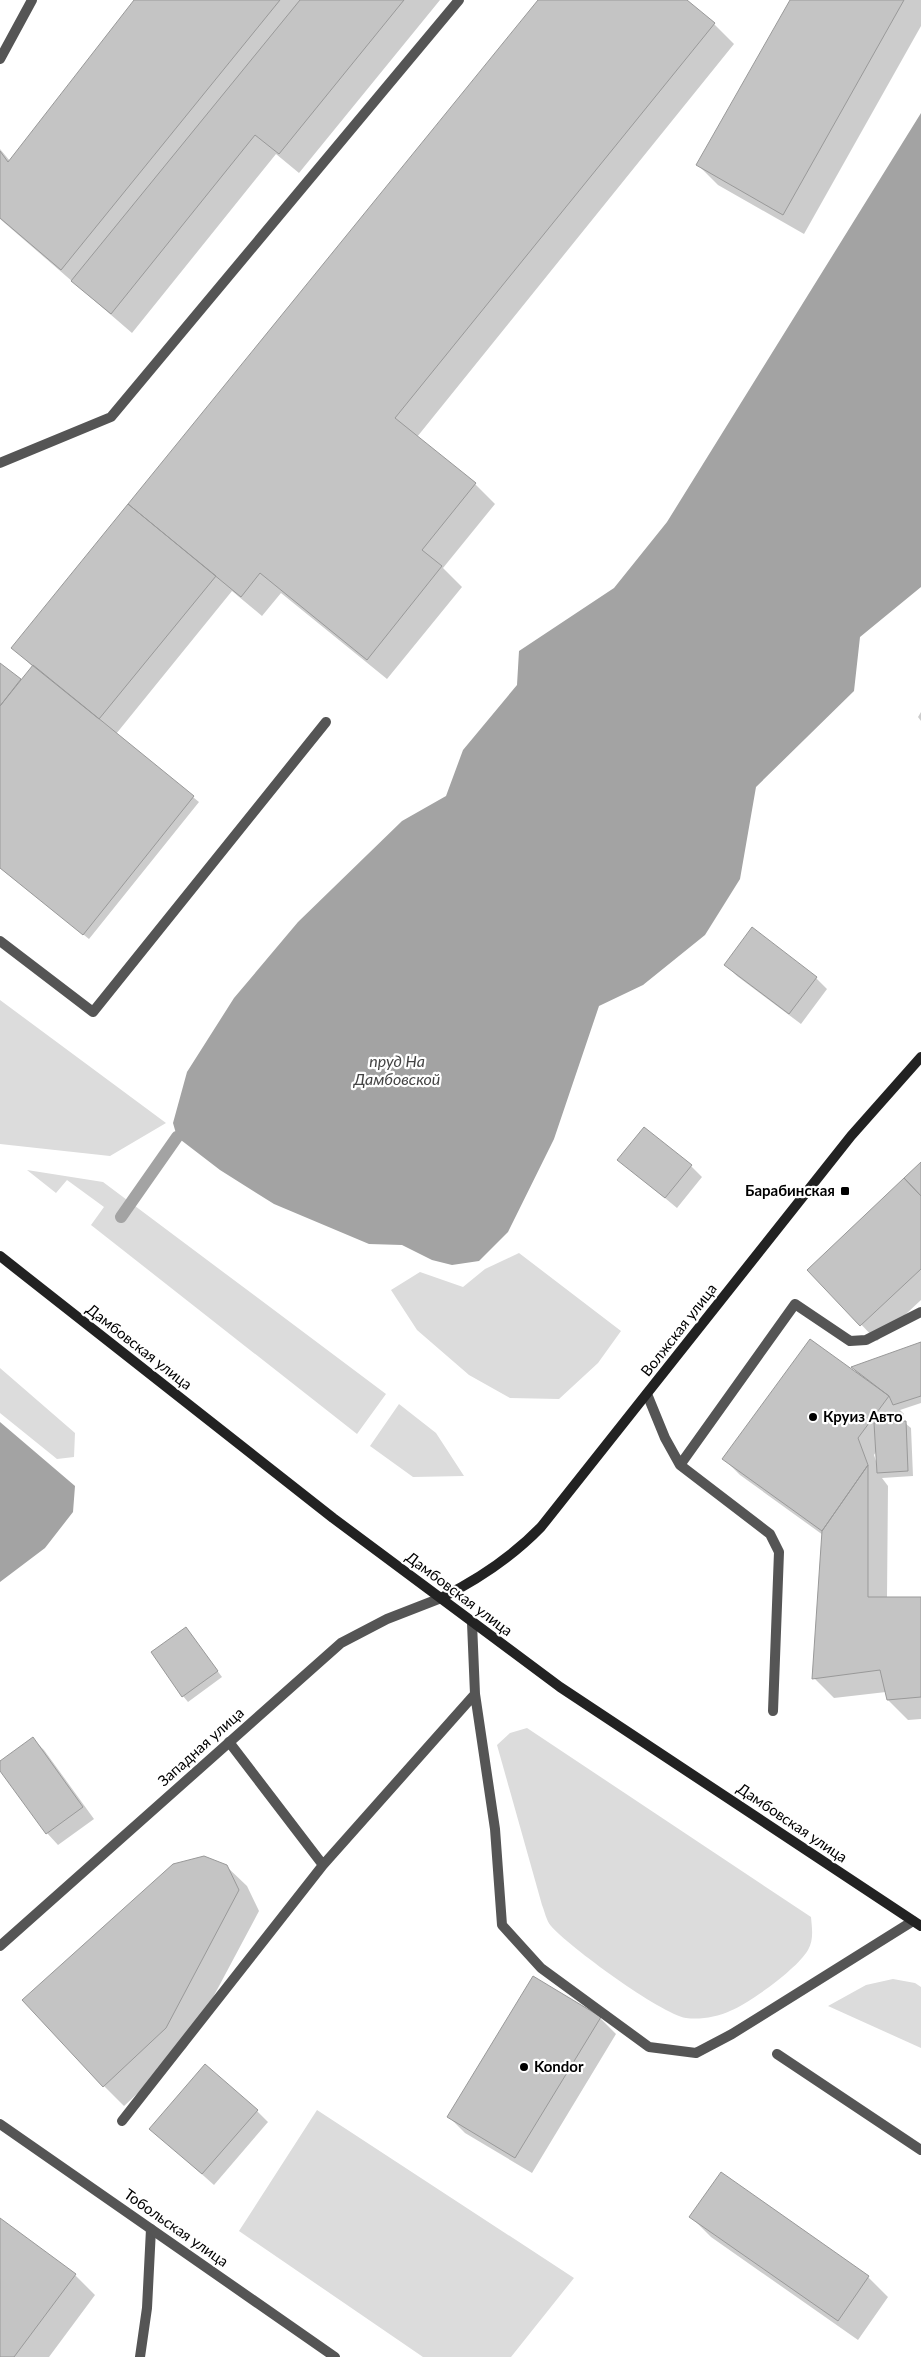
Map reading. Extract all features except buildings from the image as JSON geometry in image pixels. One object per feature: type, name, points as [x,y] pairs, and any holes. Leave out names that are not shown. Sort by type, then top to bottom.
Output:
[{"type":"main road","name":"Волжская улица","points":[[441,1598],[479,1578],[522,1547],[541,1527],[850,1136],[921,1057]]},
{"type":"main road","name":"Дамбовская улица","points":[[0,1256],[333,1518],[472,1623],[560,1687],[917,1923]]},
{"type":"street","points":[[0,59],[32,0]]},
{"type":"street","points":[[0,463],[111,417],[459,0]]},
{"type":"street","points":[[0,941],[93,1012],[326,722]]},
{"type":"street","points":[[680,1465],[795,1304],[850,1341],[866,1340],[921,1312]]},
{"type":"street","points":[[647,1394],[665,1438],[680,1465],[770,1534],[779,1552],[773,1711]]},
{"type":"street","name":"Западная улица","points":[[0,1946],[341,1643],[387,1619],[441,1598]]},
{"type":"street","points":[[472,1623],[475,1694],[495,1829],[502,1925],[541,1968],[649,2047],[696,2053],[732,2034],[917,1923]]},
{"type":"street","points":[[122,2121],[323,1865],[475,1694]]},
{"type":"street","points":[[229,1742],[323,1865]]},
{"type":"street","points":[[777,2054],[921,2150]]},
{"type":"street","name":"Тобольская улица","points":[[0,2124],[334,2357]]},
{"type":"street","points":[[140,2357],[147,2308],[151,2229]]},
{"type":"shaded area","points":[[0,1000],[166,1123],[110,1156],[0,1144]]},
{"type":"shaded area","points":[[27,1170],[103,1182],[386,1394],[357,1434],[91,1225],[104,1207],[67,1180],[56,1193]]},
{"type":"shaded area","points":[[519,1253],[621,1331],[598,1363],[559,1399],[510,1398],[469,1375],[417,1330],[391,1290],[420,1272],[463,1287],[485,1269]]},
{"type":"shaded area","points":[[0,1368],[75,1433],[74,1457],[57,1459],[0,1413]]},
{"type":"shaded area","points":[[399,1404],[436,1433],[464,1476],[413,1477],[370,1446]]},
{"type":"shaded area","points":[[527,1728],[811,1917],[811,1942],[802,1958],[773,1984],[739,2007],[714,2016],[691,2019],[674,2014],[657,2005],[595,1963],[561,1936],[551,1926],[542,1905],[497,1745],[510,1733]]},
{"type":"shaded area","points":[[893,1979],[915,1983],[921,1987],[921,2048],[828,2006],[866,1985]]},
{"type":"shaded area","points":[[317,2110],[574,2278],[511,2357],[423,2357],[239,2231]]},
{"type":"water","name":"пруд На Дамбовской","points":[[921,113],[921,587],[860,637],[854,691],[756,787],[740,879],[705,935],[643,985],[599,1006],[554,1139],[508,1232],[479,1261],[452,1265],[432,1260],[402,1245],[369,1244],[274,1204],[220,1170],[177,1137],[173,1123],[187,1072],[234,998],[298,922],[402,821],[446,796],[463,750],[517,685],[519,651],[614,588],[667,522]]},
{"type":"water","points":[[0,1422],[75,1486],[73,1512],[45,1548],[0,1582]]},
{"type":"waterway","points":[[121,1217],[177,1137]]},
{"type":"place","name":"Барабинская","points":[[845,1191]]},
{"type":"place","name":"Круиз Авто","points":[[813,1417]]},
{"type":"place","name":"Kondor","points":[[524,2067]]}]
